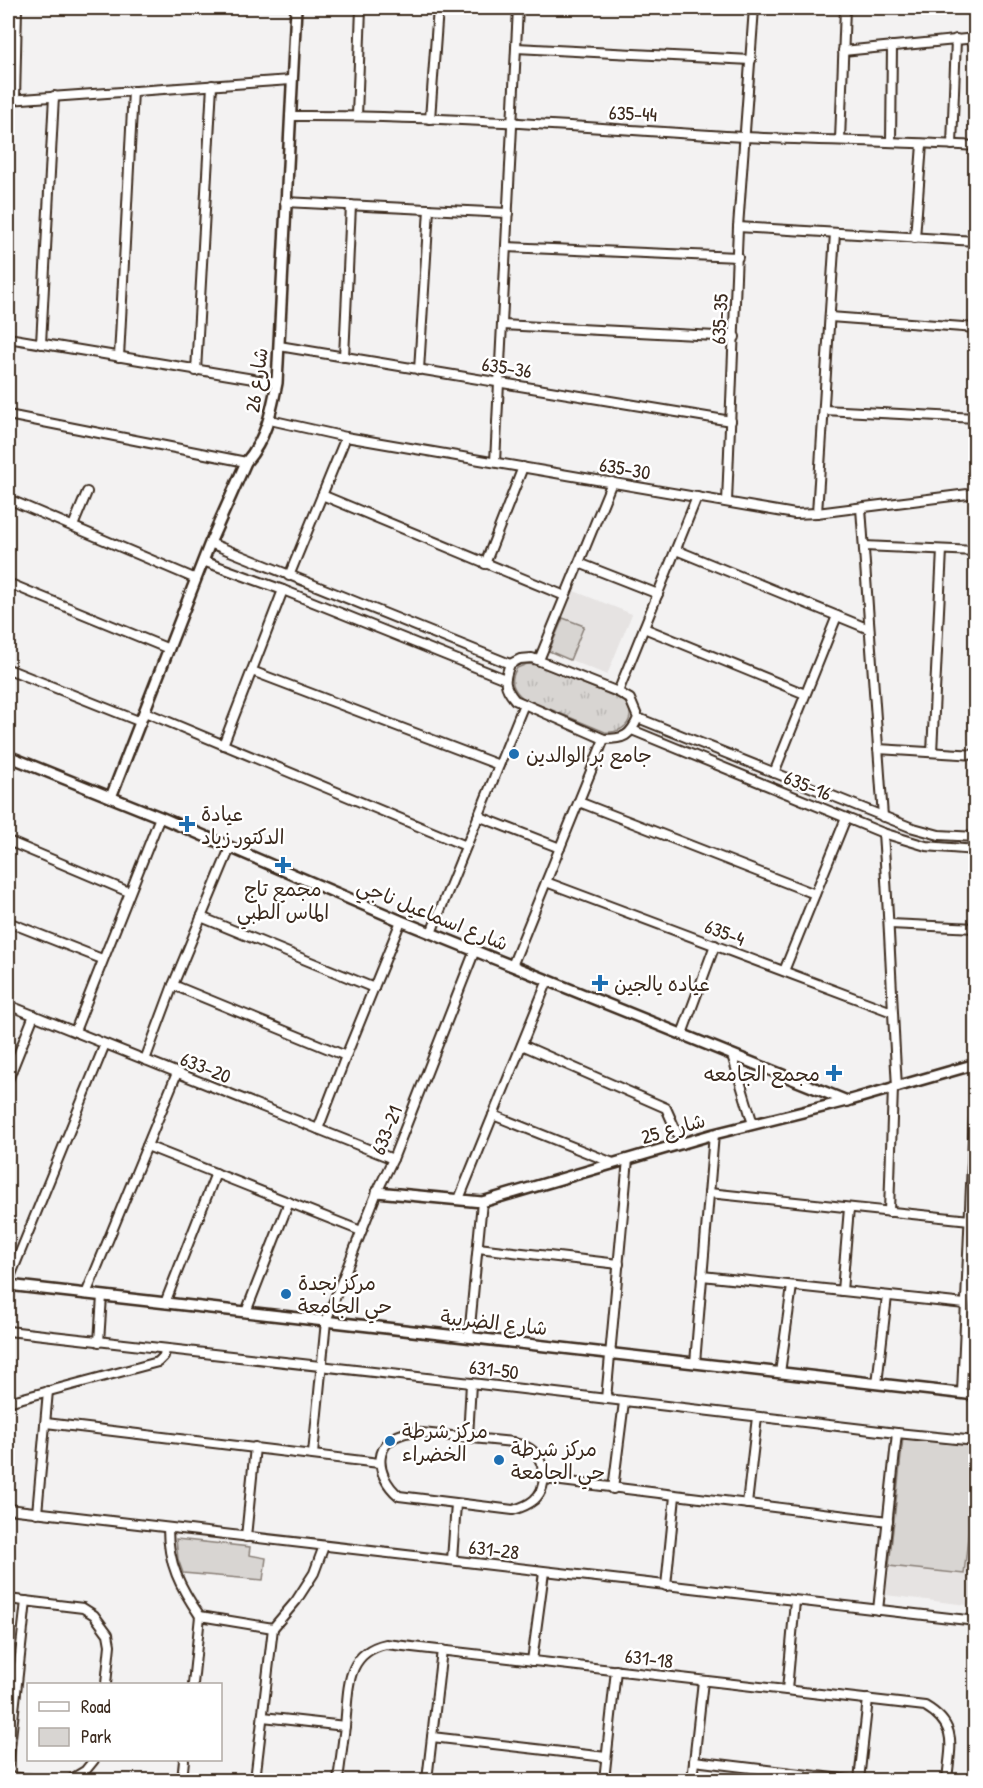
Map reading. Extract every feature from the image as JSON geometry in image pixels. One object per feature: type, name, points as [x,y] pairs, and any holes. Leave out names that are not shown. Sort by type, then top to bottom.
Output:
[{"type":"street","points":[[17,8],[11,100],[291,80]]},
{"type":"street","name":"شارع 26","points":[[111,797],[210,543],[246,462],[253,455],[270,420],[277,383],[296,8]]},
{"type":"street","points":[[357,116],[361,8]]},
{"type":"street","points":[[430,119],[438,8]]},
{"type":"street","points":[[495,462],[518,8]]},
{"type":"street","name":"635-35","points":[[727,502],[738,227],[754,8]]},
{"type":"street","points":[[840,140],[845,8]]},
{"type":"street","points":[[843,51],[975,38]]},
{"type":"street","points":[[952,145],[956,39]]},
{"type":"street","points":[[891,142],[892,46]]},
{"type":"street","points":[[516,48],[751,60]]},
{"type":"street","points":[[196,371],[212,85]]},
{"type":"street","points":[[119,357],[133,91]]},
{"type":"street","points":[[41,344],[54,96]]},
{"type":"street","name":"635-44","points":[[290,116],[430,119],[746,137],[975,146]]},
{"type":"street","points":[[915,237],[922,144]]},
{"type":"street","points":[[285,202],[508,213]]},
{"type":"street","points":[[344,357],[351,205]]},
{"type":"street","points":[[419,370],[429,209]]},
{"type":"street","points":[[738,227],[975,241]]},
{"type":"street","points":[[817,513],[835,233]]},
{"type":"street","points":[[506,247],[738,257]]},
{"type":"street","points":[[830,317],[975,328]]},
{"type":"street","points":[[502,325],[735,337]]},
{"type":"street","points":[[8,338],[277,383]]},
{"type":"street","name":"635-36","points":[[279,346],[731,421]]},
{"type":"street","points":[[824,410],[975,418]]},
{"type":"street","points":[[8,416],[246,462]]},
{"type":"street","name":"635-30","points":[[270,420],[346,437],[795,513],[817,513],[975,493]]},
{"type":"street","points":[[289,576],[346,437]]},
{"type":"street","points":[[485,564],[523,467]]},
{"type":"street","points":[[539,660],[612,482]]},
{"type":"street","points":[[73,526],[87,492]]},
{"type":"street","points":[[322,495],[565,596]]},
{"type":"street","points":[[618,692],[697,497]]},
{"type":"street","points":[[8,499],[196,579]]},
{"type":"street","points":[[861,508],[883,817]]},
{"type":"street","points":[[210,543],[510,664]]},
{"type":"street","points":[[864,546],[975,551]]},
{"type":"street","points":[[676,550],[869,629]]},
{"type":"street","points":[[932,752],[942,550]]},
{"type":"street","points":[[203,561],[283,590],[505,679]]},
{"type":"street","points":[[579,563],[658,594]]},
{"type":"street","points":[[8,583],[169,649]]},
{"type":"street","points":[[223,745],[283,590]]},
{"type":"street","points":[[774,773],[837,615]]},
{"type":"street","points":[[644,628],[805,694]]},
{"type":"street","points":[[520,659],[539,660],[630,699],[638,718],[632,730],[626,736],[604,739],[515,700],[507,688],[505,679],[510,664],[520,659]]},
{"type":"street","points":[[8,669],[141,722]]},
{"type":"street","points":[[252,671],[499,765]]},
{"type":"street","points":[[431,933],[524,704]]},
{"type":"street","points":[[144,712],[466,846]]},
{"type":"street","name":"635-16","points":[[638,718],[883,817],[939,835],[975,837]]},
{"type":"street","name":"635-16","points":[[632,730],[883,833],[926,846],[975,850]]},
{"type":"street","points":[[512,966],[604,739]]},
{"type":"street","points":[[878,749],[975,755]]},
{"type":"street","name":"شارع اسماعيل ناجي","points":[[8,756],[160,817],[401,921],[847,1101]]},
{"type":"street","points":[[579,802],[815,894]]},
{"type":"street","points":[[478,816],[560,848]]},
{"type":"street","points":[[75,1031],[160,817]]},
{"type":"street","points":[[784,971],[846,818]]},
{"type":"street","points":[[883,833],[890,924],[895,1087],[889,1212]]},
{"type":"street","points":[[8,841],[129,891]]},
{"type":"street","points":[[145,1060],[173,985],[230,848]]},
{"type":"street","name":"635-4","points":[[546,882],[892,1012]]},
{"type":"street","points":[[201,918],[374,988]]},
{"type":"street","points":[[318,1129],[401,921]]},
{"type":"street","points":[[8,922],[102,959]]},
{"type":"street","points":[[890,924],[975,928]]},
{"type":"street","points":[[682,1034],[715,945]]},
{"type":"street","name":"633-21","points":[[313,1454],[326,1321],[475,950]]},
{"type":"street","points":[[459,1199],[548,980]]},
{"type":"street","points":[[173,985],[346,1056]]},
{"type":"street","name":"633-20","points":[[8,1005],[393,1159]]},
{"type":"street","points":[[8,1080],[34,1015]]},
{"type":"street","points":[[8,1284],[105,1044]]},
{"type":"street","points":[[522,1045],[666,1108],[682,1144]]},
{"type":"street","points":[[732,1055],[753,1124]]},
{"type":"street","name":"شارع 25","points":[[377,1192],[482,1202],[714,1134],[847,1101],[975,1064]]},
{"type":"street","points":[[962,1393],[965,1304],[972,1260],[970,1220],[975,1070]]},
{"type":"street","points":[[86,1294],[177,1073]]},
{"type":"street","points":[[493,1115],[613,1164]]},
{"type":"street","points":[[694,1363],[714,1134]]},
{"type":"street","points":[[147,1146],[362,1231]]},
{"type":"street","points":[[606,1399],[628,1159]]},
{"type":"street","points":[[165,1303],[216,1173]]},
{"type":"street","points":[[710,1193],[970,1220]]},
{"type":"street","points":[[246,1312],[289,1202]]},
{"type":"street","points":[[469,1337],[482,1202]]},
{"type":"street","points":[[842,1291],[849,1208]]},
{"type":"street","points":[[478,1248],[619,1264]]},
{"type":"street","points":[[702,1276],[965,1304]]},
{"type":"street","name":"شارع الضريبة","points":[[8,1284],[975,1395]]},
{"type":"street","points":[[780,1372],[792,1286]]},
{"type":"street","points":[[99,1342],[102,1296]]},
{"type":"street","points":[[878,1384],[887,1296]]},
{"type":"street","name":"631-50","points":[[8,1331],[975,1441]]},
{"type":"street","points":[[8,1402],[158,1362],[164,1356],[165,1349]]},
{"type":"street","points":[[468,1437],[471,1383]]},
{"type":"street","points":[[37,1513],[48,1391]]},
{"type":"street","points":[[613,1489],[624,1402]]},
{"type":"street","points":[[747,1504],[757,1417]]},
{"type":"street","points":[[46,1424],[379,1462]]},
{"type":"street","points":[[404,1433],[468,1437],[527,1447],[539,1461],[545,1479],[539,1495],[513,1510],[399,1496],[387,1485],[379,1462],[392,1439],[404,1433]]},
{"type":"street","points":[[878,1610],[897,1433]]},
{"type":"street","points":[[246,1537],[255,1447]]},
{"type":"street","points":[[545,1479],[888,1521]]},
{"type":"street","points":[[666,1586],[675,1496]]},
{"type":"street","points":[[452,1560],[456,1504]]},
{"type":"street","name":"631-28","points":[[8,1509],[975,1621]]},
{"type":"street","points":[[168,1528],[168,1547],[174,1571],[186,1596],[200,1616],[193,1683]]},
{"type":"street","points":[[255,1780],[273,1628],[296,1601],[314,1573],[324,1546]]},
{"type":"street","points":[[532,1661],[544,1572]]},
{"type":"street","points":[[8,1599],[82,1608],[94,1615],[108,1634],[110,1645],[106,1683]]},
{"type":"street","points":[[8,1765],[12,1688],[26,1601]]},
{"type":"street","points":[[787,1690],[795,1601]]},
{"type":"street","points":[[200,1616],[273,1628]]},
{"type":"street","name":"631-18","points":[[338,1780],[352,1670],[367,1650],[373,1646],[386,1644],[925,1706],[943,1718],[948,1728],[950,1738],[947,1780]]},
{"type":"street","points":[[427,1780],[442,1650]]},
{"type":"street","points":[[604,1780],[616,1671]]},
{"type":"street","points":[[692,1780],[704,1681]]},
{"type":"street","points":[[859,1780],[868,1699]]},
{"type":"street","points":[[263,1717],[345,1726]]},
{"type":"street","points":[[432,1737],[606,1757]]},
{"type":"street","points":[[70,1780],[85,1771],[93,1761]]},
{"type":"street","points":[[182,1780],[184,1761]]},
{"type":"street","points":[[694,1761],[850,1780]]},
{"type":"street","points":[[8,1776],[45,1780]]},
{"type":"shaded area","points":[[574,591],[632,614],[607,675],[549,651]]},
{"type":"shaded area","points":[[903,1438],[975,1446],[975,1606],[886,1595]]},
{"type":"green space","points":[[563,618],[584,626],[570,660],[549,651]]},
{"type":"green space","points":[[527,664],[537,665],[623,700],[630,712],[628,723],[618,730],[605,732],[523,698],[514,688],[512,680],[517,668]]},
{"type":"green space","points":[[903,1438],[975,1446],[975,1473],[964,1574],[889,1566]]},
{"type":"green space","points":[[176,1539],[250,1547],[249,1555],[266,1558],[263,1580],[183,1573],[178,1559]]},
{"type":"place","name":"جامع بر الوالدين","points":[[514,754]]},
{"type":"place","name":"عيادة الدكتور زياد","points":[[187,824]]},
{"type":"place","name":"مجمع تاج الماس الطبي","points":[[283,865]]},
{"type":"place","name":"عياده يالجين","points":[[600,983]]},
{"type":"place","name":"مجمع الجامعه","points":[[834,1073]]},
{"type":"place","name":"مركز نجدة حي الجامعة","points":[[286,1294]]},
{"type":"place","name":"مركز شرطة الخضراء","points":[[390,1441]]},
{"type":"place","name":"مركز شرطة حي الجامعة","points":[[499,1460]]}]
